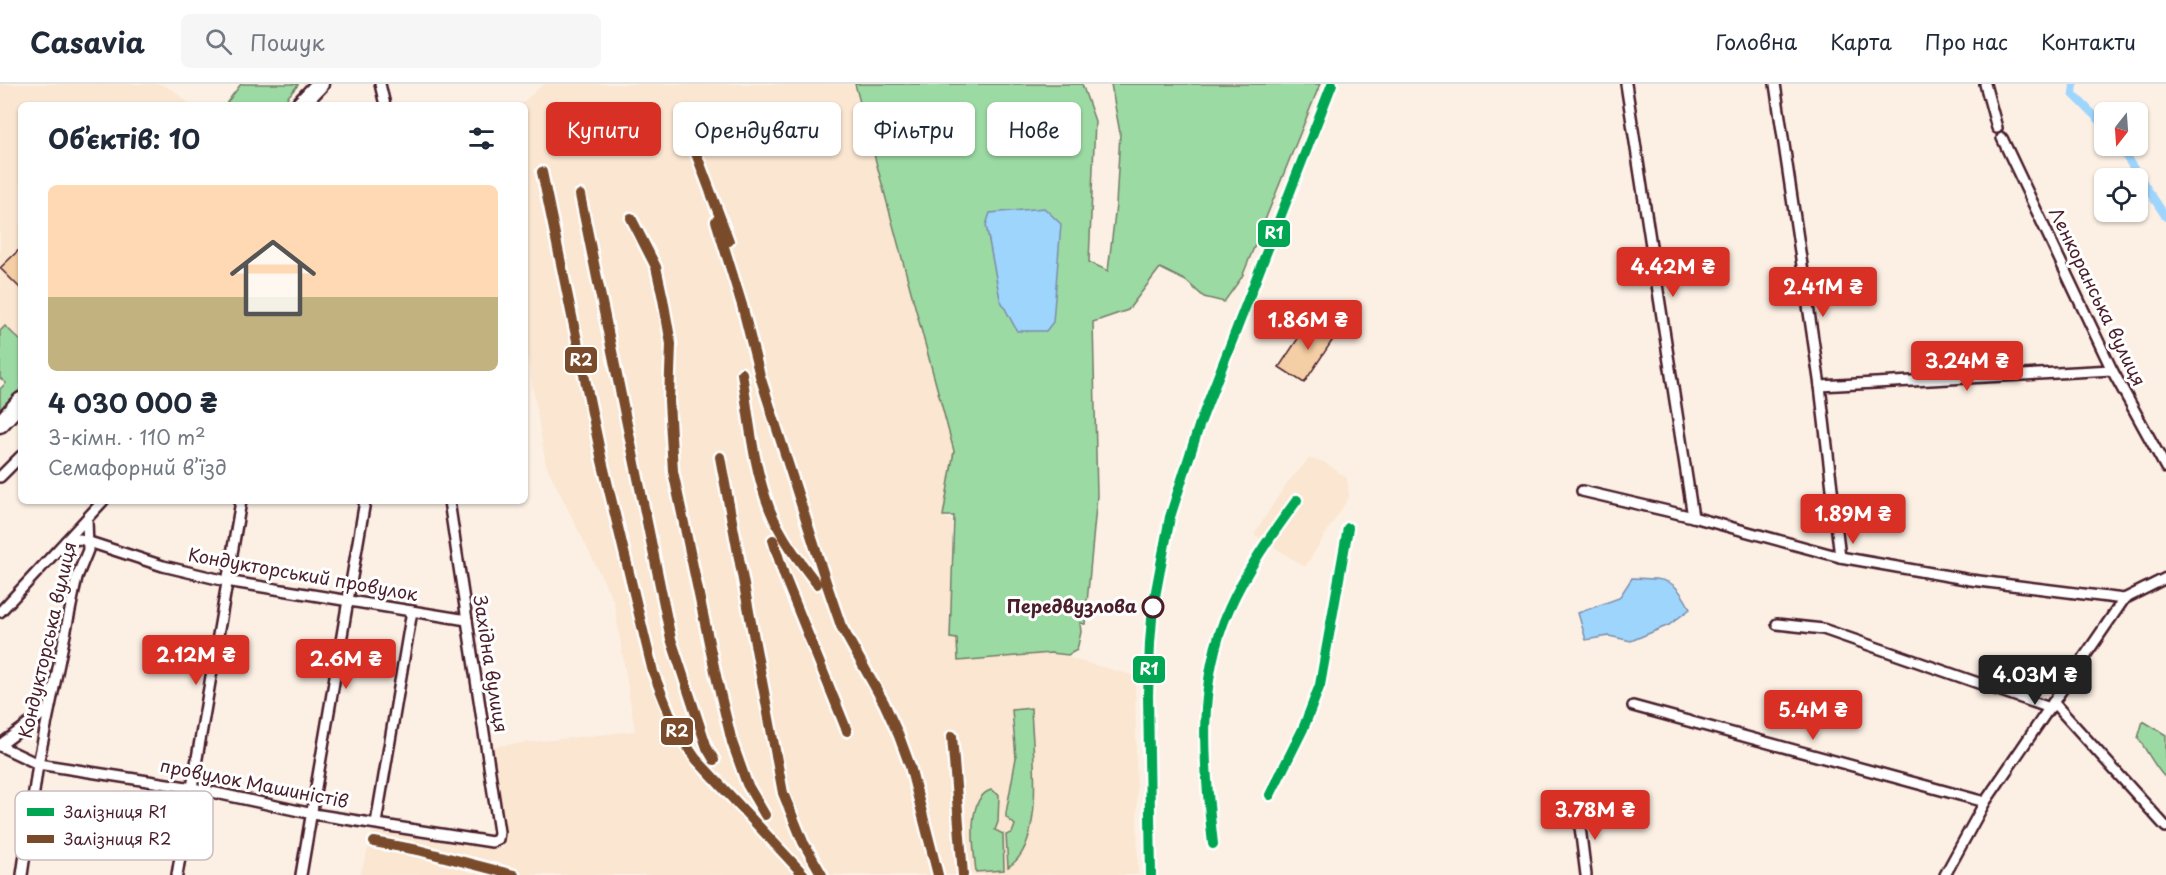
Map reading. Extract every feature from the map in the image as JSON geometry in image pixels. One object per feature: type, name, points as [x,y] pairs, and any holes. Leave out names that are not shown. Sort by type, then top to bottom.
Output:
[{"type":"highway","points":[[303,102],[320,84]]},
{"type":"highway","points":[[0,424],[18,404]]},
{"type":"street","points":[[380,84],[383,102]]},
{"type":"street","points":[[1626,84],[1693,517]]},
{"type":"street","points":[[1775,84],[1820,386],[1840,557]]},
{"type":"street","points":[[1985,84],[1997,128]]},
{"type":"street","name":"Ленкоранська вулиця","points":[[2002,138],[2112,370],[2166,468]]},
{"type":"street","points":[[1820,386],[2112,370]]},
{"type":"street","points":[[0,477],[18,459]]},
{"type":"street","points":[[1582,491],[1693,517],[1840,557],[1971,580],[2124,600]]},
{"type":"street","points":[[0,612],[100,504]]},
{"type":"street","points":[[192,791],[240,504]]},
{"type":"street","points":[[301,875],[364,504]]},
{"type":"street","name":"Західна вулиця","points":[[449,504],[499,832]]},
{"type":"street","name":"Кондукторська вулиця","points":[[34,791],[77,577],[88,550],[87,519]]},
{"type":"street","name":"Кондукторський провулок","points":[[66,541],[80,539],[163,566],[226,581],[467,620]]},
{"type":"street","points":[[1945,875],[1985,802],[2124,600],[2166,578]]},
{"type":"street","points":[[376,824],[412,611]]},
{"type":"street","points":[[1777,624],[1822,629],[2052,705],[2166,827]]},
{"type":"street","points":[[1633,706],[1985,802]]},
{"type":"street","points":[[0,745],[49,709]]},
{"type":"street","name":"провулок Машиністів","points":[[0,745],[38,764],[207,791]]},
{"type":"street","name":"провулок Машиністів","points":[[213,792],[313,814],[492,842],[498,839],[499,832]]},
{"type":"street","points":[[1578,811],[1586,875]]},
{"type":"street","name":"Кондукторська вулиця","points":[[22,875],[24,860]]},
{"type":"street","points":[[177,875],[180,860]]},
{"type":"shaded area","points":[[0,84],[160,84],[173,90],[187,102],[18,102],[18,339],[5,327],[0,331]]},
{"type":"shaded area","points":[[544,84],[854,84],[859,102],[853,102],[853,156],[874,156],[954,451],[945,518],[952,520],[950,638],[957,639],[958,660],[1051,653],[1135,676],[1138,875],[360,875],[374,829],[503,848],[486,747],[635,731],[614,602],[546,465],[528,360],[528,102],[523,102]]},
{"type":"shaded area","points":[[1309,459],[1324,462],[1347,478],[1349,497],[1305,567],[1254,534],[1287,483]]},
{"type":"green space","points":[[241,84],[298,84],[284,102],[227,102]]},
{"type":"green space","points":[[855,84],[1082,84],[1095,121],[1089,262],[1108,271],[1116,205],[1120,133],[1111,84],[1320,84],[1242,277],[1224,302],[1204,297],[1186,281],[1160,268],[1128,310],[1093,322],[1097,496],[1085,624],[1080,623],[1081,632],[1077,650],[1068,655],[1051,653],[958,661],[957,639],[950,638],[954,516],[943,516],[954,451],[874,156],[975,156],[975,102],[860,102]]},
{"type":"green space","points":[[5,326],[18,338],[18,391],[0,411],[0,389],[6,383],[0,378],[0,331]]},
{"type":"green space","points":[[1031,708],[1034,770],[1033,818],[1028,838],[1020,855],[1008,867],[1006,835],[1012,833],[1015,825],[1006,817],[1016,758],[1012,710]]},
{"type":"green space","points":[[2143,721],[2166,735],[2166,778],[2138,738]]},
{"type":"green space","points":[[991,790],[999,795],[998,822],[995,830],[1003,834],[1004,870],[976,872],[973,839],[974,814],[977,803]]},
{"type":"water","points":[[1044,208],[1061,224],[1053,322],[1046,331],[1017,331],[1000,299],[986,225],[990,213]]},
{"type":"water","points":[[1632,578],[1661,580],[1674,585],[1690,609],[1669,625],[1631,641],[1609,636],[1586,640],[1578,613],[1619,598]]},
{"type":"building","points":[[18,251],[18,286],[0,268]]},
{"type":"building","points":[[1311,319],[1336,335],[1304,383],[1279,367]]},
{"type":"waterway","points":[[2074,84],[2073,94],[2094,115]]},
{"type":"waterway","points":[[2126,156],[2166,217]]},
{"type":"rail line","name":"R1","points":[[1151,875],[1148,695],[1150,643],[1153,607],[1170,517],[1200,423],[1332,84]]},
{"type":"rail line","name":"R2","points":[[697,156],[729,241]]},
{"type":"rail line","name":"R2","points":[[542,172],[602,461],[653,672],[676,730],[696,759],[804,875]]},
{"type":"rail line","name":"R2","points":[[580,195],[671,639],[707,748],[714,760]]},
{"type":"rail line","name":"R2","points":[[631,218],[656,267],[663,299],[671,344],[669,401],[673,471],[716,676],[732,742],[747,784],[765,815]]},
{"type":"rail line","name":"R2","points":[[716,221],[742,305],[760,376],[827,585],[841,626],[884,703],[899,736],[910,766],[938,875]]},
{"type":"rail line","name":"R2","points":[[742,373],[749,425],[764,494],[774,520],[785,539],[817,584]]},
{"type":"rail line","name":"R2","points":[[720,457],[783,793],[803,842],[822,875]]},
{"type":"rail line","name":"R1","points":[[1213,844],[1207,784],[1205,725],[1211,666],[1218,637],[1243,580],[1297,500]]},
{"type":"rail line","name":"R1","points":[[1270,795],[1303,729],[1320,685],[1348,528]]},
{"type":"rail line","name":"R2","points":[[773,540],[784,575],[847,731]]},
{"type":"rail line","name":"R2","points":[[952,736],[963,875]]},
{"type":"rail line","name":"R2","points":[[374,842],[418,850],[514,875]]},
{"type":"place","name":"Передвузлова","points":[[1153,607]]}]
